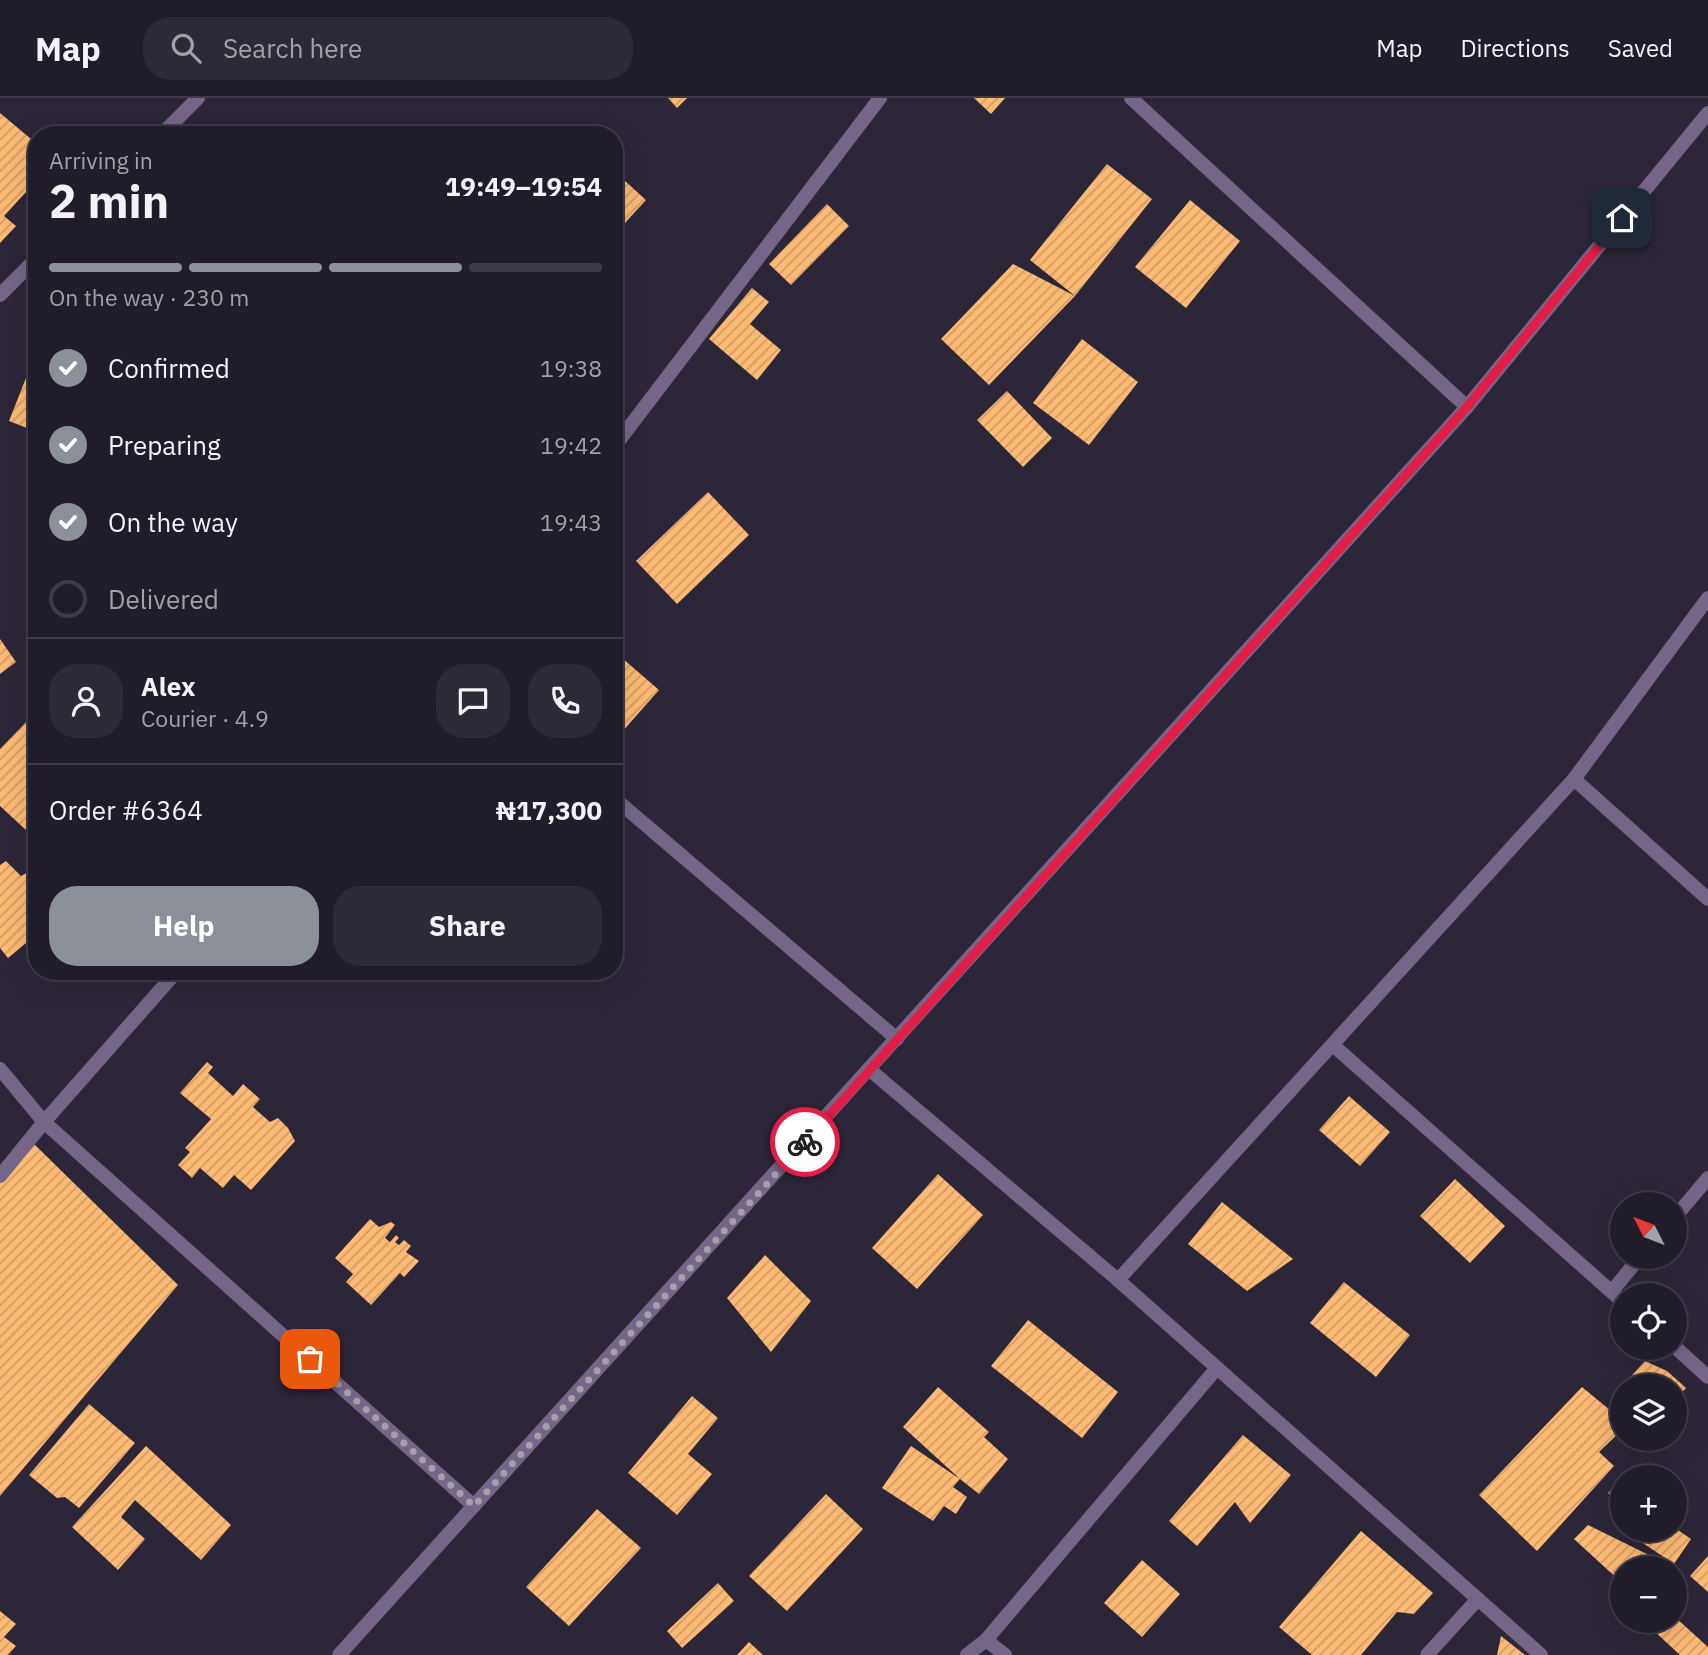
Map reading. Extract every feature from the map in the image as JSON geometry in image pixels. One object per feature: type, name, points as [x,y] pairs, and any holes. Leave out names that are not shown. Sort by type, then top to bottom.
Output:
[{"type":"street","points":[[170,126],[198,98]]},
{"type":"street","points":[[623,435],[880,98]]},
{"type":"street","points":[[1131,98],[1467,407]]},
{"type":"street","points":[[339,1655],[1467,407],[1708,113]]},
{"type":"street","points":[[0,295],[28,267]]},
{"type":"street","points":[[1118,1280],[1334,1046],[1574,779],[1708,598]]},
{"type":"street","points":[[1574,779],[1708,899]]},
{"type":"street","points":[[623,806],[897,1039]]},
{"type":"street","points":[[0,1176],[169,980]]},
{"type":"street","points":[[1334,1046],[1610,1290]]},
{"type":"street","points":[[0,1069],[44,1122],[474,1506]]},
{"type":"street","points":[[870,1070],[1118,1280],[1541,1655]]},
{"type":"street","points":[[1687,1203],[1708,1178]]},
{"type":"street","points":[[1687,1358],[1708,1377]]},
{"type":"street","points":[[967,1655],[986,1640],[1217,1368]]},
{"type":"street","points":[[1427,1655],[1478,1599]]},
{"type":"street","points":[[986,1640],[1005,1655]]},
{"type":"building","points":[[668,98],[687,98],[677,108]]},
{"type":"building","points":[[974,98],[1005,98],[991,114]]},
{"type":"building","points":[[0,113],[28,136],[28,190],[4,216],[16,226],[0,243]]},
{"type":"building","points":[[1107,164],[1152,199],[1075,296],[1030,260]]},
{"type":"building","points":[[623,179],[646,200],[623,225]]},
{"type":"building","points":[[1190,200],[1240,241],[1186,308],[1135,267]]},
{"type":"building","points":[[827,204],[849,226],[791,285],[769,264]]},
{"type":"building","points":[[1013,264],[1075,296],[989,385],[941,339]]},
{"type":"building","points":[[752,288],[769,302],[750,324],[781,350],[757,380],[709,339]]},
{"type":"building","points":[[1082,339],[1138,382],[1089,445],[1033,403]]},
{"type":"building","points":[[28,373],[28,428],[9,421]]},
{"type":"building","points":[[1007,391],[1052,438],[1023,467],[977,420]]},
{"type":"building","points":[[708,492],[749,535],[677,604],[636,561]]},
{"type":"building","points":[[0,639],[16,662],[0,674]]},
{"type":"building","points":[[623,659],[659,690],[623,731]]},
{"type":"building","points":[[28,720],[27,831],[0,806],[0,749]]},
{"type":"building","points":[[6,861],[21,876],[28,872],[28,941],[8,958],[0,948],[0,865]]},
{"type":"building","points":[[207,1062],[213,1067],[208,1073],[233,1096],[243,1084],[260,1099],[253,1107],[270,1122],[278,1118],[295,1141],[251,1190],[234,1175],[223,1188],[200,1168],[192,1178],[178,1165],[190,1152],[185,1148],[211,1119],[180,1093]]},
{"type":"building","points":[[1349,1096],[1390,1132],[1360,1166],[1319,1130]]},
{"type":"building","points":[[33,1143],[178,1285],[0,1496],[0,1183]]},
{"type":"building","points":[[938,1174],[983,1215],[917,1289],[872,1248]]},
{"type":"building","points":[[1455,1179],[1505,1226],[1470,1263],[1420,1216]]},
{"type":"building","points":[[1222,1202],[1293,1259],[1247,1291],[1188,1244]]},
{"type":"building","points":[[370,1219],[379,1227],[391,1222],[395,1225],[385,1238],[390,1242],[396,1235],[399,1238],[395,1242],[399,1245],[404,1240],[411,1246],[406,1252],[419,1261],[404,1277],[400,1273],[371,1305],[346,1282],[353,1274],[335,1258]]},
{"type":"building","points":[[765,1255],[811,1301],[771,1352],[727,1298]]},
{"type":"building","points":[[1344,1282],[1410,1335],[1376,1377],[1310,1323]]},
{"type":"building","points":[[1028,1320],[1118,1392],[1082,1438],[991,1366]]},
{"type":"building","points":[[1645,1361],[1670,1374],[1633,1374]]},
{"type":"building","points":[[938,1387],[989,1432],[984,1437],[1008,1459],[979,1494],[903,1427]]},
{"type":"building","points":[[1582,1387],[1610,1410],[1610,1441],[1599,1452],[1613,1465],[1610,1465],[1610,1470],[1537,1551],[1479,1495]]},
{"type":"building","points":[[692,1396],[718,1418],[688,1454],[712,1474],[677,1515],[628,1473]]},
{"type":"building","points":[[89,1404],[135,1443],[79,1508],[65,1497],[57,1498],[29,1475]]},
{"type":"building","points":[[1243,1435],[1291,1475],[1250,1523],[1235,1502],[1197,1546],[1169,1521]]},
{"type":"building","points":[[146,1446],[231,1525],[201,1560],[135,1500],[121,1517],[145,1539],[118,1570],[72,1527]]},
{"type":"building","points":[[911,1446],[960,1479],[953,1487],[967,1497],[956,1514],[944,1506],[933,1521],[882,1488]]},
{"type":"building","points":[[826,1494],[863,1529],[787,1611],[749,1576]]},
{"type":"building","points":[[597,1509],[641,1548],[569,1626],[526,1587]]},
{"type":"building","points":[[1588,1525],[1610,1536],[1610,1542],[1623,1542],[1651,1556],[1610,1556],[1610,1572],[1574,1539]]},
{"type":"building","points":[[1361,1531],[1433,1593],[1414,1614],[1397,1612],[1361,1655],[1312,1655],[1279,1627]]},
{"type":"building","points":[[1687,1536],[1691,1539],[1679,1556],[1662,1556],[1641,1542],[1687,1542]]},
{"type":"building","points":[[1708,1556],[1708,1592],[1690,1576]]},
{"type":"building","points":[[1142,1560],[1180,1594],[1142,1637],[1104,1603]]},
{"type":"building","points":[[718,1583],[734,1601],[682,1648],[667,1631]]},
{"type":"building","points":[[0,1611],[16,1624],[4,1637],[16,1646],[8,1655],[0,1655]]},
{"type":"building","points":[[1687,1628],[1708,1647],[1708,1655],[1680,1655],[1656,1633],[1687,1633]]},
{"type":"building","points":[[1501,1636],[1525,1655],[1497,1655]]},
{"type":"building","points":[[749,1642],[763,1655],[737,1655]]},
{"type":"way so far","points":[[310,1359],[474,1506],[805,1142]]},
{"type":"route","points":[[805,1142],[1467,407],[1622,218]]}]
